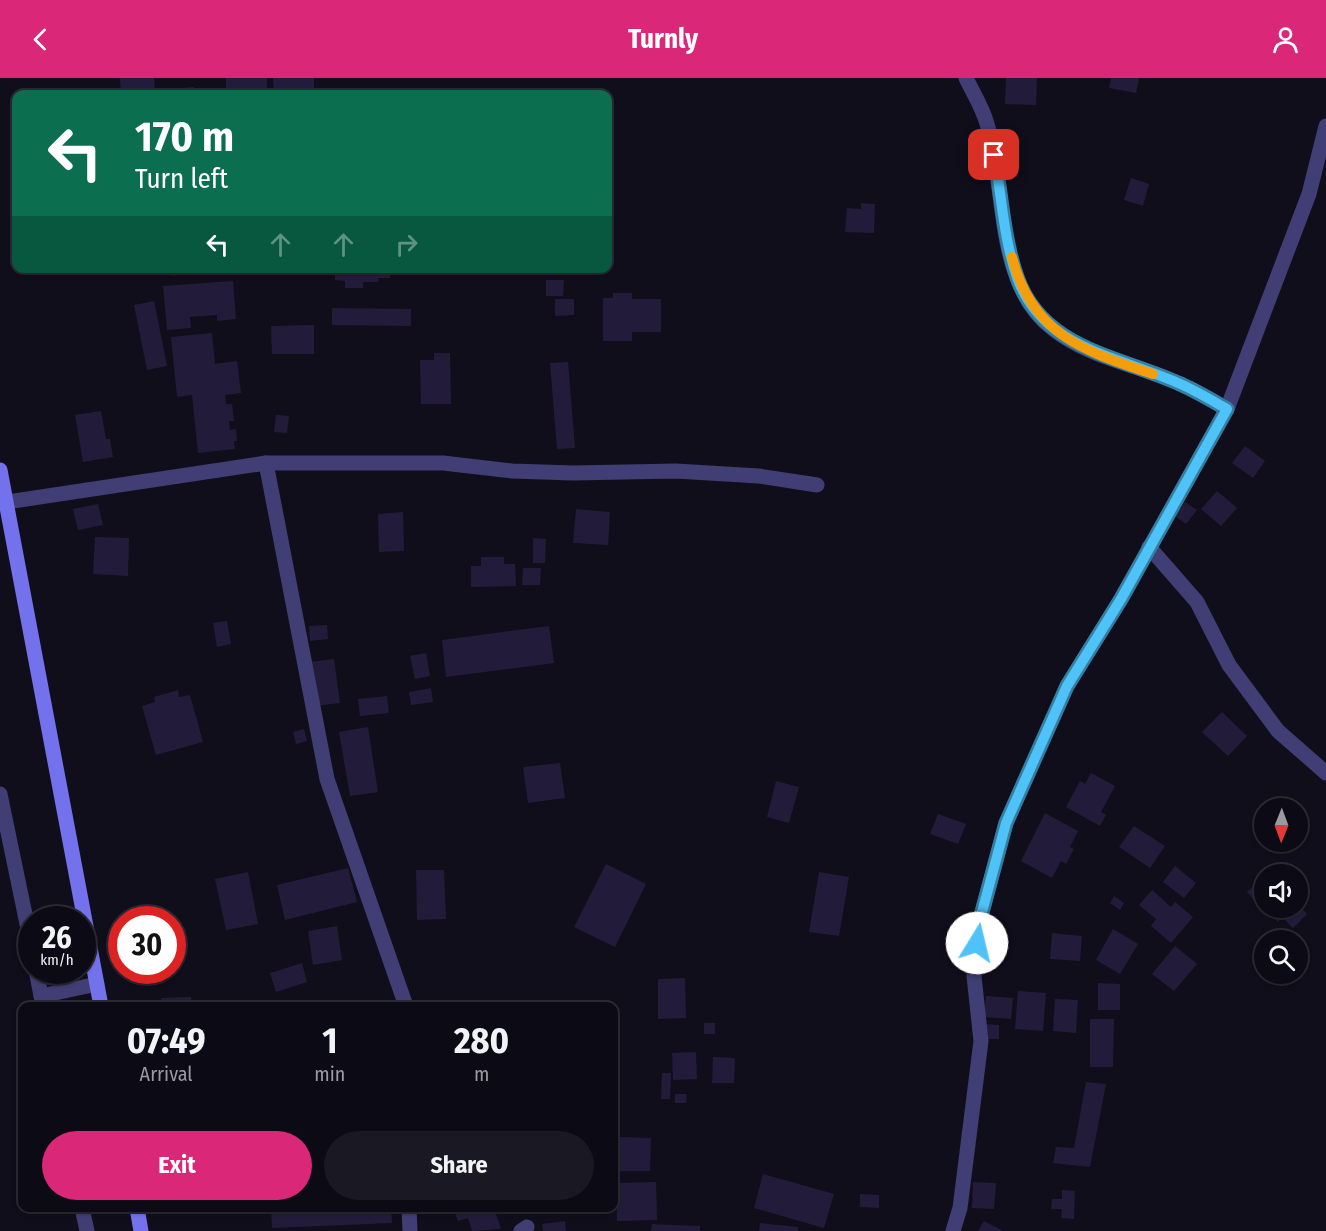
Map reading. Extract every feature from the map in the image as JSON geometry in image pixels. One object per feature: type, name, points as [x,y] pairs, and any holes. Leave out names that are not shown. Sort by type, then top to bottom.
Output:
[{"type":"main road","points":[[0,470],[3,504],[100,1002]]},
{"type":"main road","points":[[138,1212],[141,1231]]},
{"type":"street","points":[[966,78],[987,123],[1003,224],[1017,278],[1032,305],[1051,328],[1082,348],[1178,383],[1227,409]]},
{"type":"street","points":[[953,1231],[960,1208],[981,1041],[974,976],[978,927],[1006,823],[1067,686],[1227,409],[1309,194],[1326,126]]},
{"type":"street","points":[[3,504],[266,463],[444,463],[512,471],[676,471],[759,476],[817,485]]},
{"type":"street","points":[[266,463],[327,779],[405,1002]]},
{"type":"street","points":[[1149,547],[1197,602],[1229,665],[1278,731],[1326,773]]},
{"type":"street","points":[[0,795],[23,906]]},
{"type":"street","points":[[39,984],[42,1001],[97,984]]},
{"type":"street","points":[[83,1212],[87,1231]]},
{"type":"street","points":[[409,1212],[410,1231]]},
{"type":"building","points":[[120,78],[154,78],[155,90],[121,90]]},
{"type":"building","points":[[226,78],[267,78],[267,90],[226,90]]},
{"type":"building","points":[[273,78],[314,78],[314,90],[274,90]]},
{"type":"building","points":[[1006,78],[1037,78],[1036,105],[1005,104]]},
{"type":"building","points":[[1111,78],[1139,78],[1136,93],[1109,88]]},
{"type":"building","points":[[194,87],[194,90],[167,90]]},
{"type":"building","points":[[1131,178],[1149,184],[1143,206],[1124,200]]},
{"type":"building","points":[[861,203],[875,204],[874,233],[845,232],[847,208],[861,209]]},
{"type":"building","points":[[172,273],[187,273],[172,276]]},
{"type":"building","points":[[335,273],[390,273],[390,278],[379,278],[378,282],[363,282],[363,288],[345,288],[345,281],[335,280]]},
{"type":"building","points":[[546,280],[564,280],[563,296],[546,296]]},
{"type":"building","points":[[233,281],[236,319],[217,321],[217,315],[190,317],[191,328],[167,330],[163,286]]},
{"type":"building","points":[[613,293],[632,293],[632,299],[661,299],[661,332],[632,332],[632,341],[603,341],[603,298],[613,298]]},
{"type":"building","points":[[555,299],[574,299],[574,315],[555,316]]},
{"type":"building","points":[[154,301],[167,366],[147,370],[134,305]]},
{"type":"building","points":[[332,308],[411,309],[411,326],[332,325]]},
{"type":"building","points":[[314,325],[314,354],[272,354],[271,326]]},
{"type":"building","points":[[212,333],[215,364],[237,361],[241,393],[225,395],[226,404],[232,404],[234,421],[229,421],[230,430],[236,429],[237,441],[234,441],[235,449],[198,453],[192,395],[177,397],[171,337]]},
{"type":"building","points":[[434,353],[450,353],[451,404],[421,404],[420,360],[434,360]]},
{"type":"building","points":[[568,362],[575,448],[557,449],[550,363]]},
{"type":"building","points":[[101,411],[106,439],[110,439],[113,457],[83,462],[75,415]]},
{"type":"building","points":[[276,415],[289,416],[287,433],[274,432]]},
{"type":"building","points":[[1245,446],[1265,461],[1253,478],[1232,463]]},
{"type":"building","points":[[1217,491],[1237,508],[1221,526],[1201,509]]},
{"type":"building","points":[[1185,502],[1197,510],[1186,524],[1175,516]]},
{"type":"building","points":[[98,504],[103,525],[78,530],[73,509]]},
{"type":"building","points":[[576,509],[610,512],[608,545],[573,543]]},
{"type":"building","points":[[403,512],[404,551],[379,552],[378,514]]},
{"type":"building","points":[[95,537],[129,538],[128,576],[93,574]]},
{"type":"building","points":[[533,538],[546,539],[545,563],[533,563]]},
{"type":"building","points":[[481,557],[504,557],[504,564],[515,564],[516,586],[471,587],[471,566],[481,566]]},
{"type":"building","points":[[523,568],[541,568],[540,585],[522,585]]},
{"type":"building","points":[[227,621],[231,644],[217,647],[213,623]]},
{"type":"building","points":[[327,625],[328,639],[310,641],[309,626]]},
{"type":"building","points":[[549,626],[554,663],[446,677],[442,640]]},
{"type":"building","points":[[426,653],[430,676],[415,679],[410,656]]},
{"type":"building","points":[[334,659],[340,703],[315,706],[309,662]]},
{"type":"building","points":[[431,688],[433,702],[411,705],[409,692]]},
{"type":"building","points":[[178,690],[179,697],[190,695],[203,742],[156,755],[142,706],[155,702],[154,697]]},
{"type":"building","points":[[387,696],[389,713],[360,716],[358,699]]},
{"type":"building","points":[[1222,712],[1247,736],[1228,756],[1202,732]]},
{"type":"building","points":[[368,727],[378,792],[350,796],[339,732]]},
{"type":"building","points":[[304,729],[307,741],[296,744],[293,732]]},
{"type":"building","points":[[560,763],[565,798],[528,803],[523,767]]},
{"type":"building","points":[[1091,773],[1115,786],[1101,812],[1106,815],[1100,826],[1066,807],[1080,781],[1085,784]]},
{"type":"building","points":[[776,781],[799,787],[789,823],[767,817]]},
{"type":"building","points":[[1045,813],[1078,831],[1070,847],[1074,849],[1066,864],[1061,861],[1052,878],[1021,861]]},
{"type":"building","points":[[938,814],[966,824],[958,844],[930,834]]},
{"type":"building","points":[[1134,826],[1165,846],[1150,868],[1119,847]]},
{"type":"building","points":[[606,864],[646,884],[615,947],[574,927]]},
{"type":"building","points":[[1175,866],[1196,883],[1184,898],[1163,882]]},
{"type":"building","points":[[348,868],[357,902],[285,920],[277,885]]},
{"type":"building","points":[[416,870],[444,870],[446,919],[417,920]]},
{"type":"building","points":[[248,872],[258,924],[226,930],[215,879]]},
{"type":"building","points":[[819,872],[849,877],[839,936],[809,932]]},
{"type":"building","points":[[1254,885],[1254,900],[1247,892]]},
{"type":"building","points":[[1152,890],[1171,907],[1175,902],[1193,917],[1171,943],[1151,926],[1156,919],[1139,905]]},
{"type":"building","points":[[1114,896],[1124,903],[1120,910],[1110,903]]},
{"type":"building","points":[[1283,918],[1303,918],[1293,928]]},
{"type":"building","points":[[337,926],[342,960],[313,965],[308,931]]},
{"type":"building","points":[[1113,929],[1138,944],[1120,974],[1096,960]]},
{"type":"building","points":[[1052,933],[1082,936],[1080,961],[1050,959]]},
{"type":"building","points":[[1175,946],[1197,964],[1174,991],[1152,974]]},
{"type":"building","points":[[302,963],[307,982],[276,992],[270,973]]},
{"type":"building","points":[[685,978],[686,1018],[658,1019],[658,979]]},
{"type":"building","points":[[1098,983],[1120,984],[1120,1010],[1098,1010]]},
{"type":"building","points":[[1018,991],[1046,993],[1043,1031],[1015,1029]]},
{"type":"building","points":[[986,996],[1013,998],[1011,1019],[984,1017]]},
{"type":"building","points":[[191,997],[192,1002],[162,1002],[161,998]]},
{"type":"building","points":[[1055,999],[1078,1000],[1076,1033],[1053,1031]]},
{"type":"building","points":[[1090,1019],[1114,1019],[1113,1067],[1090,1067]]},
{"type":"building","points":[[704,1023],[715,1023],[715,1034],[704,1034]]},
{"type":"building","points":[[986,1024],[999,1025],[999,1039],[986,1039]]},
{"type":"building","points":[[696,1052],[697,1079],[673,1080],[672,1053]]},
{"type":"building","points":[[713,1057],[735,1058],[734,1083],[712,1083]]},
{"type":"building","points":[[662,1073],[671,1073],[670,1099],[661,1099]]},
{"type":"building","points":[[1086,1082],[1106,1084],[1090,1167],[1053,1163],[1056,1147],[1074,1148]]},
{"type":"building","points":[[675,1094],[687,1094],[686,1103],[675,1103]]},
{"type":"building","points":[[618,1137],[651,1138],[650,1171],[618,1171]]},
{"type":"building","points":[[763,1174],[834,1194],[824,1228],[754,1208]]},
{"type":"building","points":[[656,1182],[657,1220],[617,1221],[618,1183]]},
{"type":"building","points":[[973,1182],[996,1183],[994,1209],[972,1208]]},
{"type":"building","points":[[1062,1190],[1075,1191],[1074,1219],[1061,1218],[1062,1209],[1051,1209],[1052,1199],[1062,1199]]},
{"type":"building","points":[[860,1194],[879,1195],[879,1208],[860,1207]]},
{"type":"building","points":[[271,1212],[391,1212],[392,1223],[272,1228]]},
{"type":"building","points":[[455,1212],[495,1212],[501,1229],[472,1231],[468,1218],[458,1221]]},
{"type":"building","points":[[565,1221],[566,1231],[543,1231],[542,1224]]},
{"type":"building","points":[[984,1221],[1003,1231],[978,1231]]},
{"type":"building","points":[[760,1223],[798,1227],[798,1231],[759,1231]]},
{"type":"building","points":[[652,1224],[700,1226],[700,1231],[651,1231]]},
{"type":"slow traffic","points":[[1012,257],[1017,278],[1024,291],[1051,328],[1082,348],[1153,374]]},
{"type":"route","points":[[977,943],[978,927],[1006,823],[1067,686],[1121,599],[1227,409],[1178,383],[1082,348],[1051,328],[1032,305],[1017,278],[1003,224],[994,155]]}]
